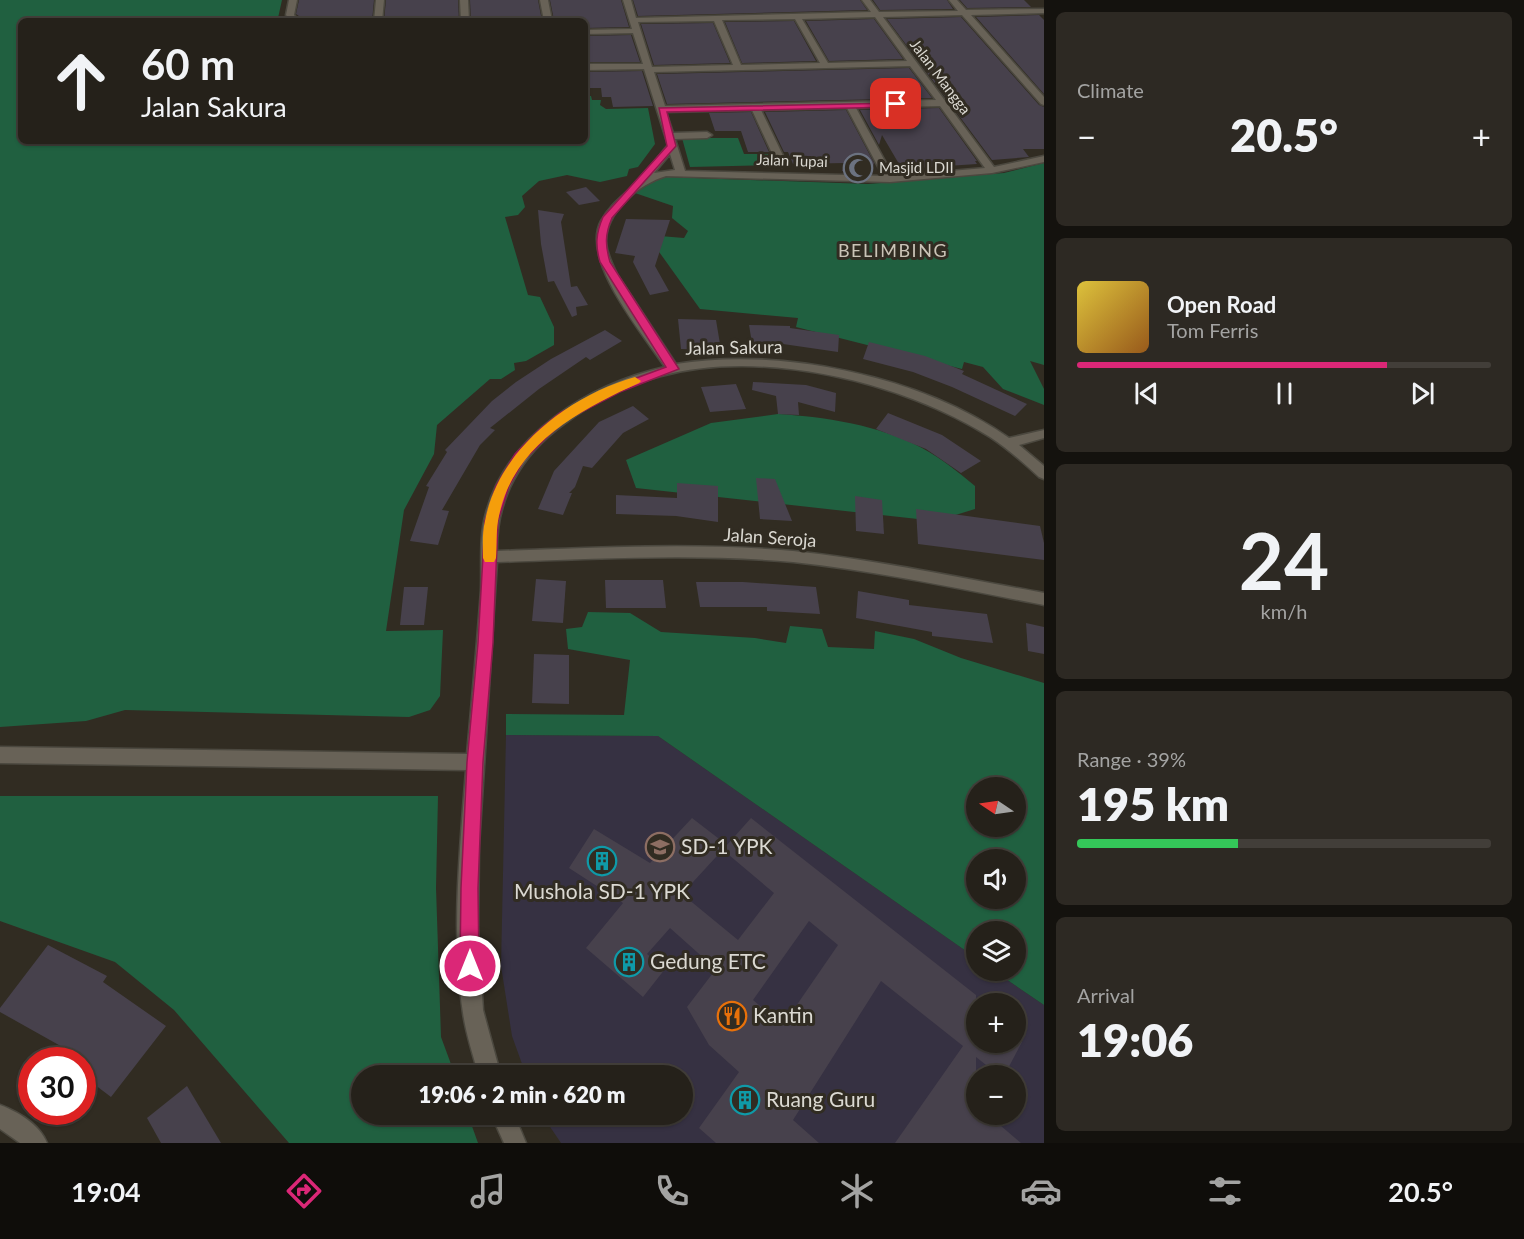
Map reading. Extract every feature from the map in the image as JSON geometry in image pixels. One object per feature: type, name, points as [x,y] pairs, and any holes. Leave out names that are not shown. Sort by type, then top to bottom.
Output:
[{"type":"street","points":[[292,18],[290,15],[293,0]]},
{"type":"street","points":[[378,18],[380,0]]},
{"type":"street","points":[[464,0],[465,18]]},
{"type":"street","points":[[544,0],[547,18]]},
{"type":"street","points":[[627,0],[681,173]]},
{"type":"street","name":"Jalan Mangga","points":[[866,0],[992,170]]},
{"type":"street","points":[[953,0],[1044,102]]},
{"type":"street","points":[[1038,0],[1044,6]]},
{"type":"street","points":[[633,20],[1044,11]]},
{"type":"street","points":[[797,16],[826,66]]},
{"type":"street","points":[[717,18],[738,68]]},
{"type":"street","points":[[588,32],[637,31]]},
{"type":"street","points":[[588,67],[738,68],[912,63]]},
{"type":"street","points":[[662,109],[942,104]]},
{"type":"street","points":[[850,105],[891,179]]},
{"type":"street","points":[[755,107],[782,164]]},
{"type":"street","points":[[673,369],[605,262],[600,246],[602,230],[608,217],[642,182],[670,141],[706,135]]},
{"type":"street","name":"Jalan Tupai","points":[[642,182],[665,173],[891,179],[992,170],[1044,159]]},
{"type":"street","name":"Jalan Sakura","points":[[487,1065],[474,1021],[470,966],[470,888],[475,762],[485,643],[491,521],[502,486],[519,457],[564,416],[636,380],[673,369],[738,363],[777,364],[825,370],[935,405],[1011,442],[1044,474]]},
{"type":"street","points":[[1011,442],[1044,434]]},
{"type":"street","name":"Jalan Seroja","points":[[490,557],[595,553],[756,554],[889,571],[1044,599]]},
{"type":"street","points":[[0,755],[475,762]]},
{"type":"street","points":[[0,1116],[23,1130],[36,1143]]},
{"type":"street","points":[[507,1125],[515,1143]]},
{"type":"shaded area","name":"SD-1 YPK","points":[[506,735],[658,736],[966,951],[966,981],[1009,981],[1044,1005],[1044,1143],[561,1143],[549,1125],[693,1125],[693,1065],[522,1065],[512,1036],[501,966]]},
{"type":"green space","points":[[0,0],[282,0],[278,18],[18,18],[18,144],[588,144],[588,96],[591,96],[592,100],[601,100],[600,105],[606,109],[648,108],[655,144],[638,167],[629,169],[627,176],[600,182],[567,175],[539,181],[522,196],[525,207],[518,215],[505,217],[528,295],[540,297],[554,327],[554,345],[526,361],[514,363],[515,370],[501,379],[490,379],[437,425],[434,454],[404,510],[386,631],[443,630],[440,696],[430,710],[409,717],[125,710],[86,721],[0,727]]},
{"type":"green space","points":[[682,138],[738,138],[744,154],[768,154],[773,165],[690,167]]},
{"type":"green space","points":[[1044,163],[1044,365],[1030,361],[1044,389],[1044,405],[1003,389],[983,367],[964,362],[962,369],[796,327],[798,318],[700,309],[652,242],[660,236],[684,238],[688,231],[672,218],[673,206],[635,193],[652,180],[667,177],[868,184],[1004,173]]},
{"type":"green space","points":[[778,414],[815,417],[870,428],[922,448],[975,486],[975,509],[936,521],[636,488],[626,460],[711,423]]},
{"type":"green space","points":[[588,612],[630,613],[661,632],[755,638],[786,643],[790,626],[822,629],[828,647],[874,649],[875,631],[914,639],[961,658],[1044,683],[1044,1005],[1009,981],[1026,981],[1026,921],[966,921],[966,951],[658,736],[506,735],[506,714],[624,715],[630,660],[568,649],[566,629],[582,627]]},
{"type":"green space","points":[[0,796],[438,796],[436,888],[441,1037],[451,1065],[351,1065],[351,1125],[472,1125],[478,1143],[289,1143],[174,1010],[115,962],[0,921]]},
{"type":"building","points":[[299,0],[374,0],[372,18],[302,18],[296,14]]},
{"type":"building","points":[[386,0],[458,0],[459,18],[384,18]]},
{"type":"building","points":[[470,0],[538,0],[541,18],[471,18]]},
{"type":"building","points":[[550,0],[621,0],[629,27],[588,28],[588,18],[554,18]]},
{"type":"building","points":[[633,0],[860,0],[867,10],[638,16]]},
{"type":"building","points":[[873,0],[947,0],[953,9],[880,10]]},
{"type":"building","points":[[960,0],[1024,0],[1031,7],[967,8]]},
{"type":"building","points":[[1039,15],[1044,20],[1044,94],[976,17]]},
{"type":"building","points":[[961,17],[1039,105],[1044,107],[1044,149],[1023,149],[1029,157],[992,160],[887,19]]},
{"type":"building","points":[[874,19],[903,59],[829,61],[806,21]]},
{"type":"building","points":[[794,21],[816,61],[742,63],[725,22]]},
{"type":"building","points":[[713,23],[730,63],[654,65],[641,24]]},
{"type":"building","points":[[631,35],[640,62],[588,62],[588,36]]},
{"type":"building","points":[[909,68],[932,98],[667,104],[657,74]]},
{"type":"building","points":[[642,71],[653,106],[613,107],[611,97],[602,97],[601,88],[588,88],[588,72]]},
{"type":"building","points":[[939,108],[977,164],[902,169],[882,135],[879,145],[860,110]]},
{"type":"building","points":[[846,110],[874,163],[871,173],[842,171],[845,163],[793,164],[788,152],[784,152],[765,112]]},
{"type":"building","points":[[751,112],[769,152],[748,152],[741,131],[715,131],[709,113]]},
{"type":"building","points":[[586,187],[600,201],[579,205],[566,192]]},
{"type":"building","points":[[538,210],[564,214],[561,222],[571,287],[577,286],[588,305],[576,307],[577,315],[572,317],[554,281],[548,282]]},
{"type":"building","points":[[626,219],[670,220],[655,266],[669,291],[650,295],[633,262],[635,256],[615,253]]},
{"type":"building","points":[[678,319],[716,320],[721,350],[681,349]]},
{"type":"building","points":[[749,325],[790,326],[790,328],[839,335],[838,352],[783,344],[752,343]]},
{"type":"building","points":[[605,330],[622,341],[590,360],[586,357],[539,389],[490,428],[495,430],[480,445],[442,510],[449,511],[438,545],[410,541],[429,487],[426,486],[447,452],[445,450],[492,401],[516,382],[551,359]]},
{"type":"building","points":[[869,342],[925,356],[964,371],[962,374],[1027,404],[1015,416],[913,372],[863,359]]},
{"type":"building","points":[[753,382],[806,385],[836,393],[835,412],[798,402],[799,415],[778,414],[776,396],[752,390]]},
{"type":"building","points":[[736,384],[746,409],[710,412],[701,387]]},
{"type":"building","points":[[633,406],[649,419],[623,433],[592,468],[583,466],[575,487],[569,493],[572,493],[563,515],[538,509],[554,471],[599,422]]},
{"type":"building","points":[[888,413],[942,435],[981,461],[961,473],[926,449],[876,429]]},
{"type":"building","points":[[756,478],[775,479],[792,521],[760,519]]},
{"type":"building","points":[[677,483],[718,486],[718,522],[676,516],[616,514],[616,495],[677,498]]},
{"type":"building","points":[[855,496],[882,500],[884,534],[856,531]]},
{"type":"building","points":[[916,509],[1040,526],[1044,543],[1044,560],[918,544]]},
{"type":"building","points":[[536,579],[566,581],[563,623],[532,621]]},
{"type":"building","points":[[605,580],[663,580],[666,608],[606,608]]},
{"type":"building","points":[[696,582],[743,582],[816,587],[820,614],[767,611],[767,607],[700,607]]},
{"type":"building","points":[[404,587],[428,587],[424,625],[400,625]]},
{"type":"building","points":[[858,591],[909,600],[909,605],[987,614],[993,643],[932,636],[932,632],[856,618]]},
{"type":"building","points":[[1026,623],[1044,627],[1044,654],[1028,651]]},
{"type":"building","points":[[534,654],[569,655],[569,704],[532,703]]},
{"type":"building","points":[[692,818],[727,845],[751,818],[973,993],[966,993],[966,1053],[1016,1053],[1010,1065],[986,1065],[976,1057],[976,1065],[966,1065],[966,1125],[1000,1125],[1021,1143],[895,1143],[963,1046],[881,981],[793,1120],[819,1143],[716,1143],[699,1128],[739,1072],[709,1045],[687,1007],[716,969],[670,928],[647,954],[665,969],[643,997],[586,948],[623,903],[569,868],[594,829],[650,863]],"holes":[[[727,845],[723,850],[774,893],[738,940],[682,894]],[[809,921],[838,945],[783,1025],[753,1000]]]},
{"type":"building","points":[[48,945],[107,976],[103,982],[166,1026],[111,1097],[96,1086],[96,1047],[62,1047],[0,1012],[0,1008]]},
{"type":"building","points":[[187,1086],[221,1143],[161,1143],[147,1118]]},
{"type":"slow traffic","points":[[490,558],[491,521],[502,486],[519,457],[564,416],[596,398],[635,381]]},
{"type":"place","name":"Masjid LDII","points":[[858,168]]},
{"type":"place","name":"SD-1 YPK","points":[[660,847]]},
{"type":"place","name":"Mushola SD-1 YPK","points":[[602,861]]},
{"type":"place","name":"Gedung ETC","points":[[629,962]]},
{"type":"place","name":"Kantin","points":[[732,1016]]},
{"type":"place","name":"Ruang Guru","points":[[745,1100]]},
{"type":"district","name":"BELIMBING","points":[[893,251]]},
{"type":"route","points":[[470,966],[470,888],[475,762],[485,643],[491,521],[502,486],[519,457],[564,416],[636,380],[673,369],[605,262],[600,246],[602,230],[608,217],[642,182],[672,146],[662,109],[896,104]]}]
